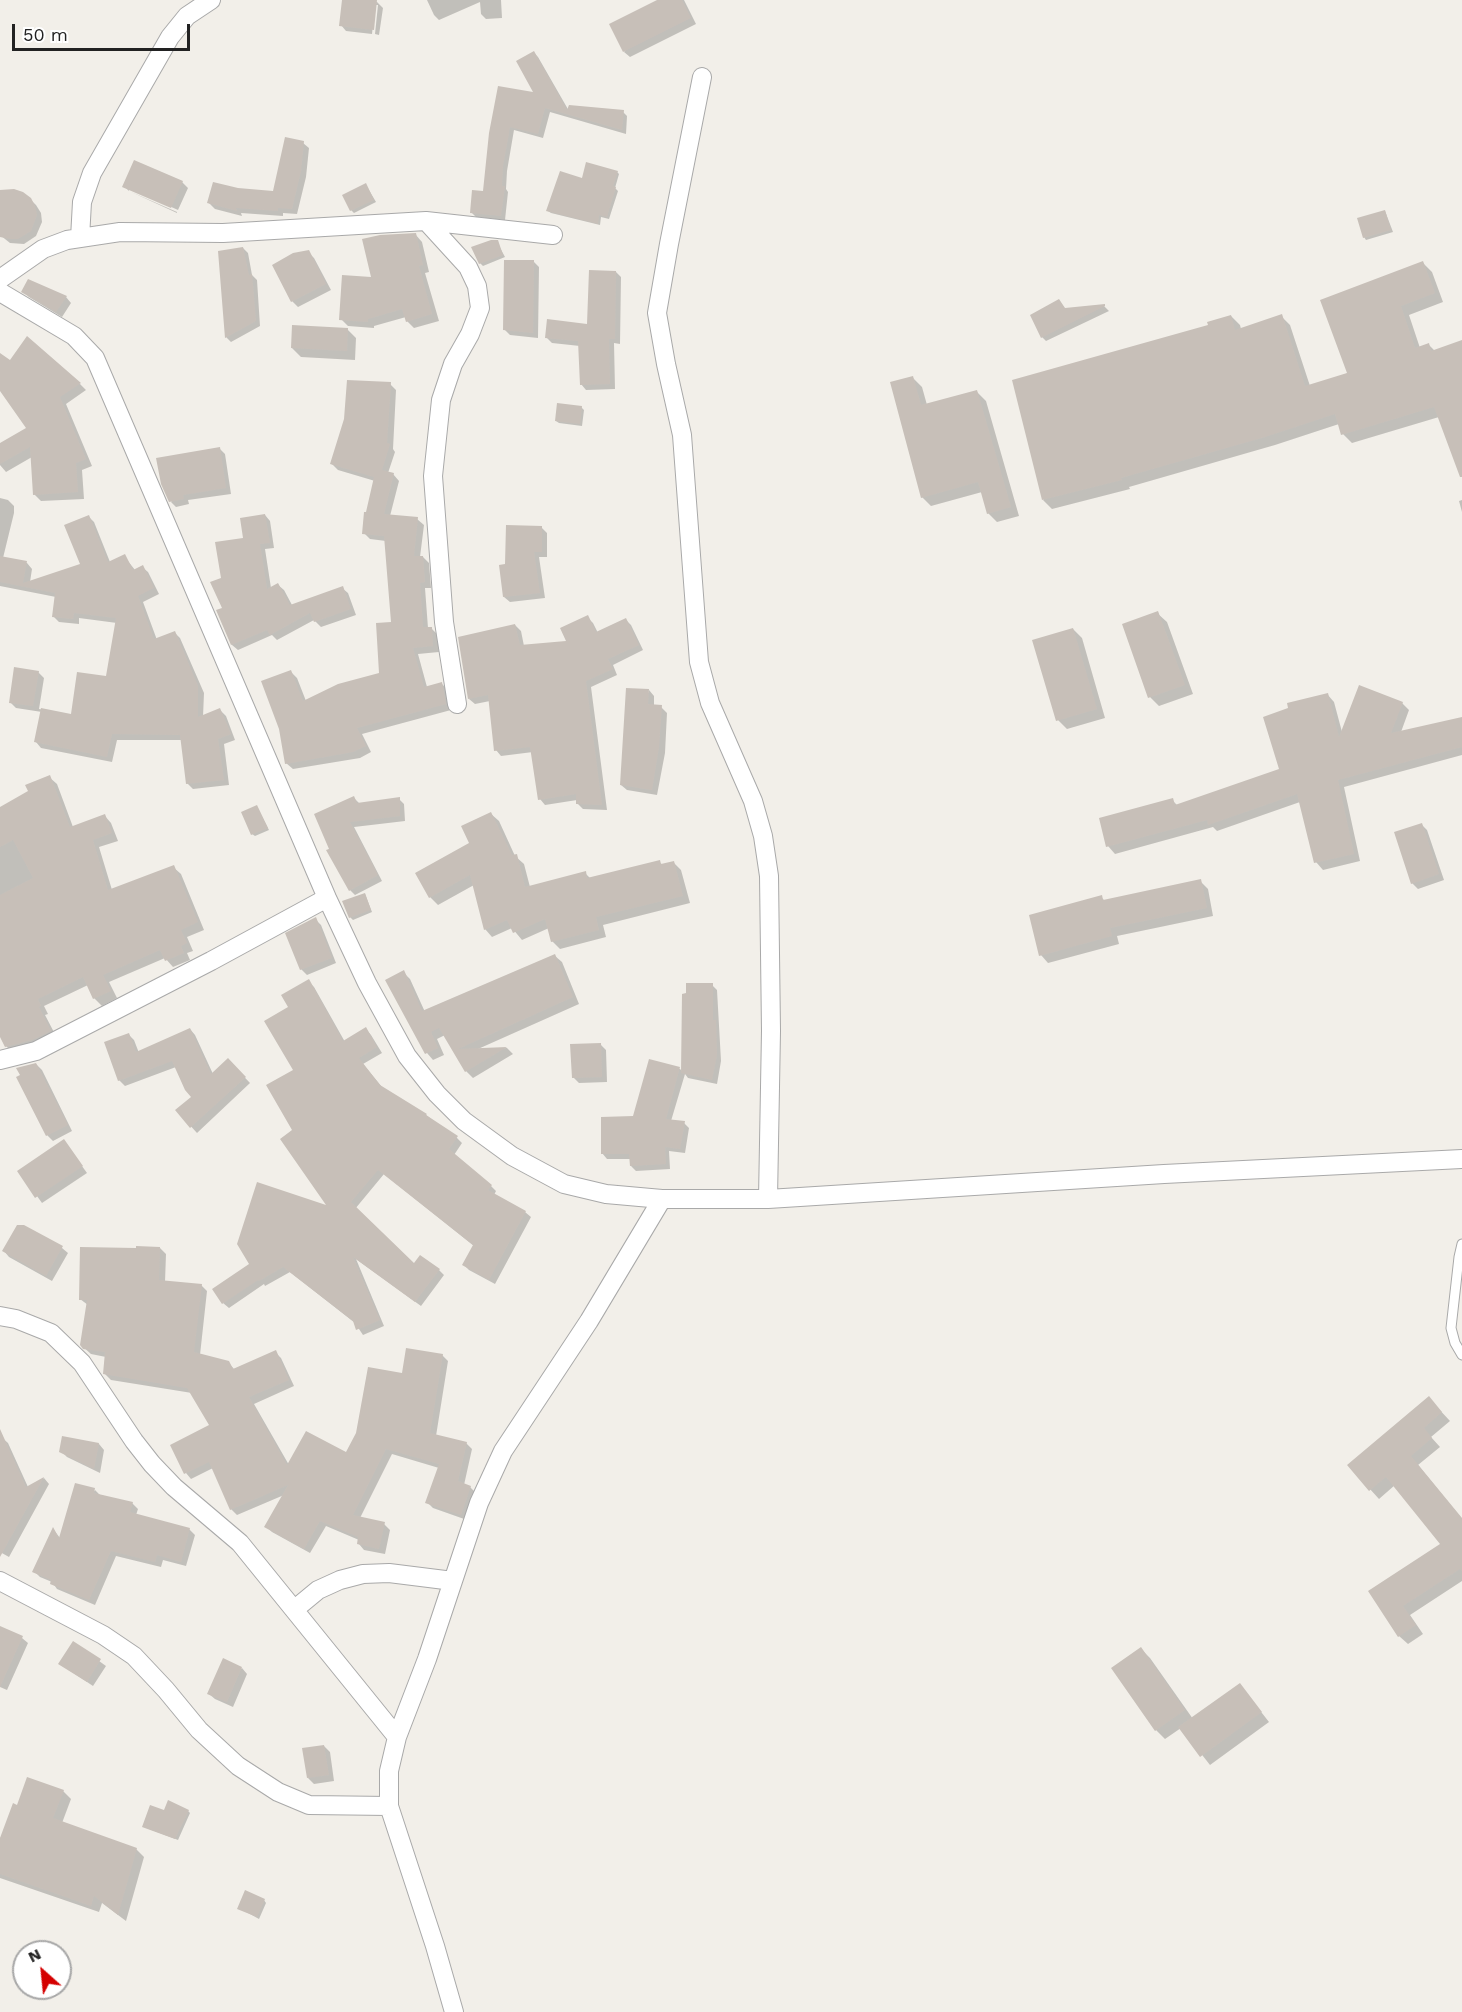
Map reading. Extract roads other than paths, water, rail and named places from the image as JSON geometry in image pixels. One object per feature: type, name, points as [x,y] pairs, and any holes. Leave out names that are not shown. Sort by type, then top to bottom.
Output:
[{"type":"street","points":[[80,238],[82,202],[92,173],[170,38],[187,16],[211,0]]},
{"type":"street","points":[[702,77],[657,313],[682,435],[699,662],[710,703],[753,801],[763,836],[769,876],[771,1031],[768,1199]]},
{"type":"street","points":[[426,221],[468,267],[477,286],[480,308],[470,334],[453,364],[441,400],[433,476],[444,622],[457,704]]},
{"type":"street","points":[[0,279],[43,249],[67,240],[120,232],[223,233],[426,221],[553,235]]},
{"type":"street","points":[[0,292],[74,336],[95,358],[327,898],[367,983],[408,1056],[437,1094],[464,1121],[512,1156],[564,1184],[606,1194],[662,1199],[768,1199],[1164,1174],[1462,1159]]},
{"type":"street","points":[[0,1060],[36,1051],[327,898]]},
{"type":"street","points":[[454,2012],[389,1806],[390,1771],[397,1737],[427,1659],[479,1503],[503,1451],[589,1321],[662,1199]]},
{"type":"street","points":[[0,1316],[16,1319],[51,1334],[82,1363],[152,1464],[174,1487],[240,1543],[397,1737]]},
{"type":"street","points":[[295,1609],[318,1590],[340,1580],[363,1574],[389,1573],[453,1581]]},
{"type":"street","points":[[0,1581],[94,1630],[134,1656],[199,1730],[238,1766],[278,1792],[309,1805],[389,1806]]},
{"type":"lane","points":[[1462,1245],[1452,1328],[1455,1343],[1462,1355]]}]
